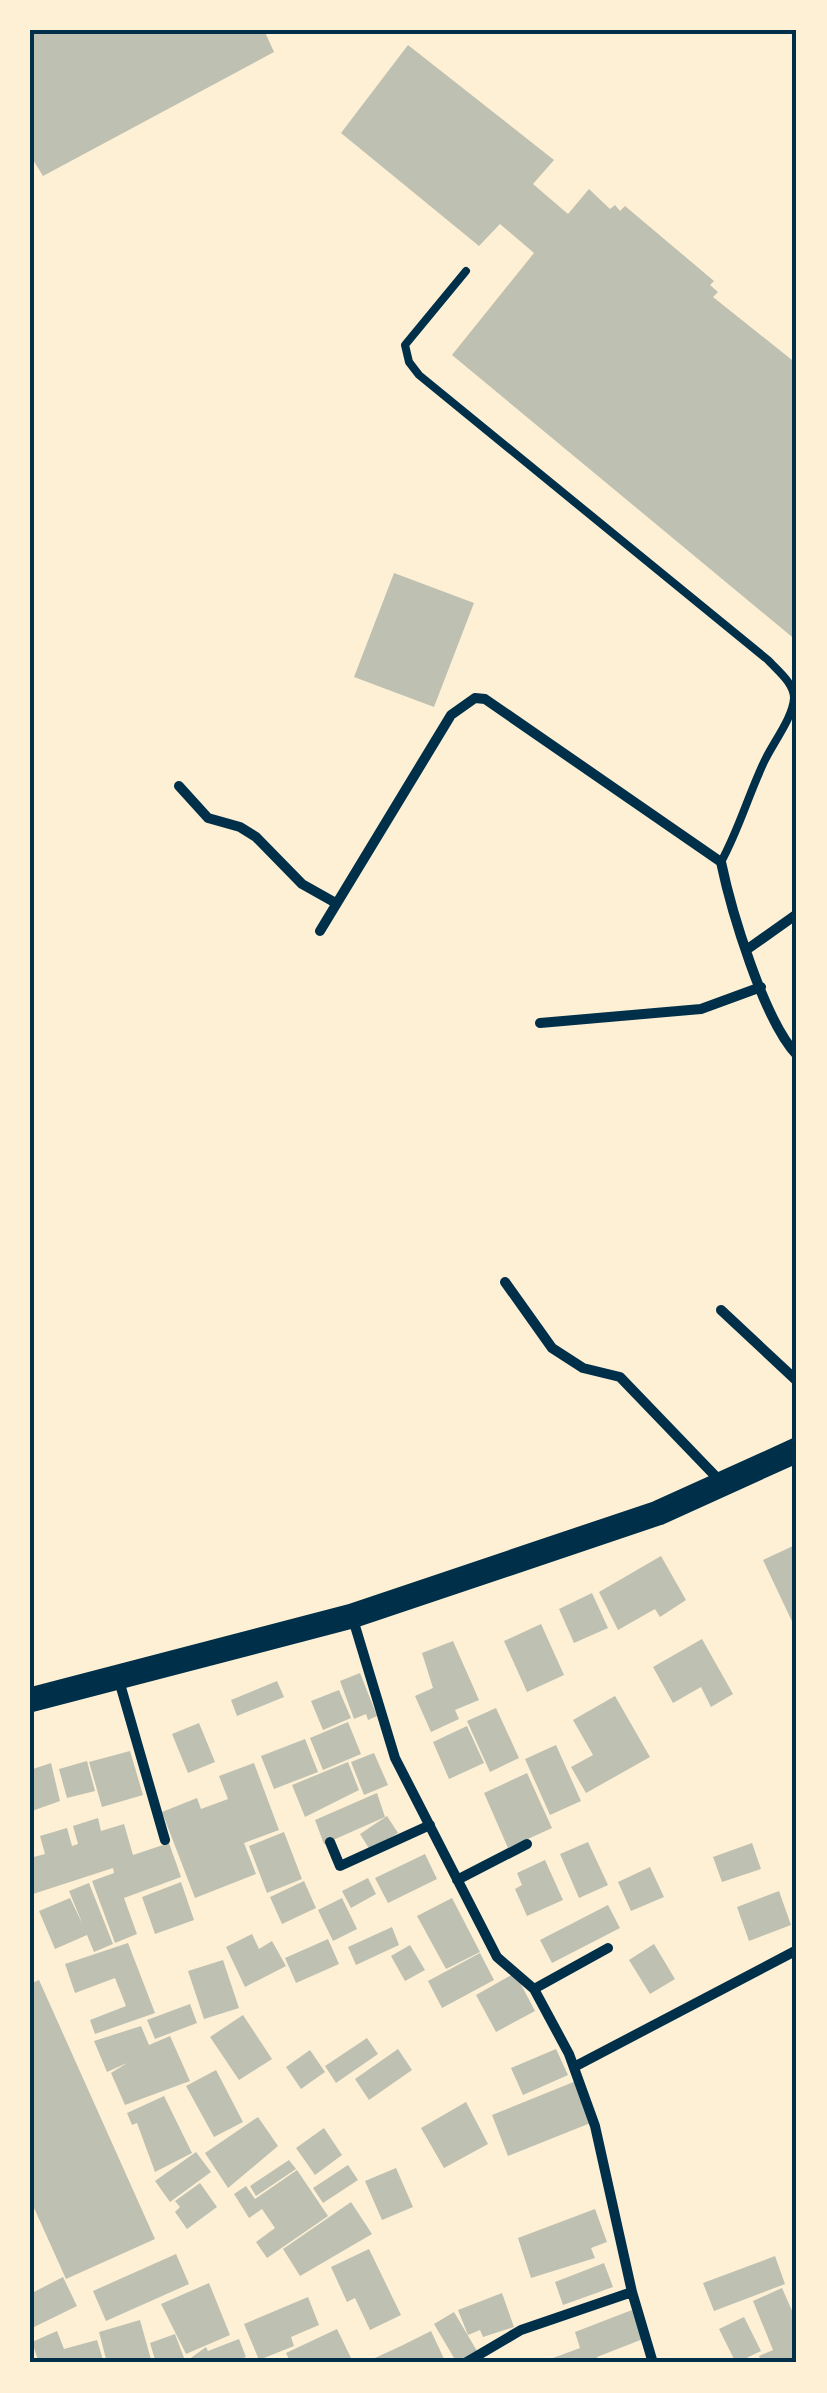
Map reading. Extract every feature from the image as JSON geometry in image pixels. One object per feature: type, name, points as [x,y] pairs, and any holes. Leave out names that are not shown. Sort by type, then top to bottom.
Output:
[{"type":"highway","points":[[30,1700],[352,1616],[658,1513],[797,1450]]},
{"type":"street","points":[[320,931],[334,902],[451,715],[475,698],[485,699],[720,862],[772,1017],[797,1054]]},
{"type":"street","points":[[179,786],[208,818],[240,826],[302,884],[334,902]]},
{"type":"street","points":[[748,948],[797,914]]},
{"type":"street","points":[[540,1023],[700,1009],[761,987]]},
{"type":"street","points":[[505,1282],[552,1348],[583,1368],[620,1378],[722,1484]]},
{"type":"street","points":[[720,1310],[797,1381]]},
{"type":"street","points":[[352,1616],[394,1758],[497,1957],[534,1989],[574,2067],[594,2126],[632,2292],[653,2363]]},
{"type":"street","points":[[118,1678],[166,1840]]},
{"type":"street","points":[[330,1842],[340,1866],[430,1826]]},
{"type":"street","points":[[457,1880],[527,1844]]},
{"type":"street","points":[[534,1989],[608,1948]]},
{"type":"street","points":[[574,2067],[797,1950]]},
{"type":"street","points":[[465,2363],[520,2330],[632,2292]]},
{"type":"lane","points":[[466,271],[405,345],[408,362],[419,376],[753,648],[790,684],[794,698],[789,713],[761,768],[743,822],[720,862]]},
{"type":"building","points":[[30,30],[264,30],[274,52],[43,176],[30,155]]},
{"type":"building","points":[[408,45],[554,160],[533,184],[568,214],[589,189],[610,209],[615,205],[620,211],[625,206],[714,281],[710,285],[718,292],[713,297],[797,364],[797,641],[452,355],[534,253],[500,224],[479,246],[341,133]]},
{"type":"building","points":[[394,573],[474,603],[434,707],[354,677]]},
{"type":"building","points":[[795,1545],[797,1549],[797,1632],[763,1560]]},
{"type":"building","points":[[661,1556],[686,1600],[660,1617],[655,1609],[618,1630],[599,1592]]},
{"type":"building","points":[[592,1593],[608,1628],[574,1643],[559,1609]]},
{"type":"building","points":[[541,1624],[564,1675],[527,1692],[504,1641]]},
{"type":"building","points":[[702,1639],[733,1694],[711,1707],[701,1687],[673,1703],[653,1667]]},
{"type":"building","points":[[453,1641],[479,1700],[455,1710],[459,1719],[431,1732],[415,1696],[433,1688],[422,1653]]},
{"type":"building","points":[[360,1673],[377,1716],[368,1720],[366,1714],[354,1719],[340,1681]]},
{"type":"building","points":[[277,1681],[284,1697],[237,1716],[231,1700]]},
{"type":"building","points":[[339,1690],[351,1718],[323,1730],[311,1701]]},
{"type":"building","points":[[615,1696],[650,1757],[586,1793],[571,1767],[593,1755],[573,1720]]},
{"type":"building","points":[[496,1708],[519,1758],[490,1772],[467,1721]]},
{"type":"building","points":[[348,1722],[361,1754],[323,1770],[310,1738]]},
{"type":"building","points":[[199,1723],[215,1762],[188,1773],[172,1734]]},
{"type":"building","points":[[467,1726],[484,1763],[449,1779],[433,1742]]},
{"type":"building","points":[[305,1739],[318,1772],[274,1789],[261,1756]]},
{"type":"building","points":[[556,1745],[581,1801],[550,1815],[525,1759]]},
{"type":"building","points":[[130,1751],[143,1795],[102,1807],[89,1762]]},
{"type":"building","points":[[374,1753],[388,1785],[364,1795],[351,1762]]},
{"type":"building","points":[[87,1761],[95,1791],[67,1798],[59,1769]]},
{"type":"building","points":[[348,1762],[359,1790],[305,1817],[292,1785]]},
{"type":"building","points":[[51,1763],[60,1801],[32,1811],[30,1770]]},
{"type":"building","points":[[254,1763],[279,1830],[244,1843],[256,1874],[195,1898],[162,1812],[197,1798],[201,1809],[228,1799],[219,1776]]},
{"type":"building","points":[[527,1773],[552,1828],[508,1848],[484,1793]]},
{"type":"building","points":[[377,1793],[385,1817],[324,1844],[315,1820]]},
{"type":"building","points":[[387,1816],[398,1833],[370,1850],[360,1834]]},
{"type":"building","points":[[98,1818],[101,1831],[124,1824],[133,1855],[169,1843],[181,1877],[124,1898],[137,1934],[115,1943],[92,1881],[114,1873],[113,1868],[30,1895],[30,1858],[45,1854],[40,1836],[67,1828],[72,1846],[78,1844],[73,1826]]},
{"type":"building","points":[[284,1832],[302,1879],[267,1893],[249,1846]]},
{"type":"building","points":[[588,1842],[608,1885],[579,1898],[560,1854]]},
{"type":"building","points":[[752,1843],[761,1869],[722,1882],[713,1857]]},
{"type":"building","points":[[425,1854],[437,1879],[388,1903],[375,1878]]},
{"type":"building","points":[[545,1860],[563,1900],[527,1916],[515,1889],[522,1885],[517,1873]]},
{"type":"building","points":[[650,1867],[664,1897],[631,1911],[618,1882]]},
{"type":"building","points":[[368,1878],[376,1894],[351,1908],[342,1891]]},
{"type":"building","points":[[304,1881],[316,1908],[282,1924],[270,1897]]},
{"type":"building","points":[[181,1882],[194,1920],[155,1934],[142,1897]]},
{"type":"building","points":[[89,1883],[113,1944],[94,1952],[87,1935],[55,1949],[39,1911],[70,1898],[83,1925],[69,1891]]},
{"type":"building","points":[[779,1891],[791,1925],[749,1941],[737,1907]]},
{"type":"building","points":[[342,1898],[357,1929],[333,1941],[318,1910]]},
{"type":"building","points":[[452,1898],[480,1952],[446,1969],[417,1916]]},
{"type":"building","points":[[608,1905],[620,1928],[552,1963],[540,1940]]},
{"type":"building","points":[[392,1927],[399,1945],[356,1965],[348,1947]]},
{"type":"building","points":[[252,1934],[259,1949],[272,1941],[286,1966],[245,1987],[226,1947]]},
{"type":"building","points":[[328,1939],[339,1964],[296,1983],[285,1958]]},
{"type":"building","points":[[128,1943],[155,2013],[95,2034],[90,2020],[126,2006],[115,1978],[75,1993],[65,1964]]},
{"type":"building","points":[[654,1944],[675,1979],[650,1994],[629,1960]]},
{"type":"building","points":[[410,1945],[425,1970],[405,1981],[391,1956]]},
{"type":"building","points":[[480,1953],[494,1980],[442,2008],[428,1981]]},
{"type":"building","points":[[223,1960],[239,2008],[204,2019],[188,1971]]},
{"type":"building","points":[[515,1973],[535,2011],[496,2032],[476,1995]]},
{"type":"building","points":[[39,1980],[155,2239],[66,2279],[30,2199],[30,1984]]},
{"type":"building","points":[[190,2004],[197,2023],[155,2039],[147,2020]]},
{"type":"building","points":[[243,2015],[272,2059],[239,2080],[210,2037]]},
{"type":"building","points":[[141,2026],[149,2045],[170,2036],[190,2081],[125,2105],[111,2073],[127,2063],[107,2072],[94,2041]]},
{"type":"building","points":[[367,2038],[378,2054],[336,2083],[325,2066]]},
{"type":"building","points":[[398,2049],[412,2070],[369,2100],[355,2079]]},
{"type":"building","points":[[556,2049],[568,2075],[523,2095],[511,2068]]},
{"type":"building","points":[[310,2050],[325,2072],[301,2089],[286,2067]]},
{"type":"building","points":[[216,2070],[243,2122],[214,2137],[186,2086]]},
{"type":"building","points":[[576,2081],[593,2122],[508,2156],[492,2115]]},
{"type":"building","points":[[164,2096],[192,2153],[155,2172],[137,2123],[132,2125],[127,2113]]},
{"type":"building","points":[[466,2102],[488,2144],[444,2168],[421,2128]]},
{"type":"building","points":[[258,2117],[278,2146],[228,2188],[205,2153]]},
{"type":"building","points":[[324,2128],[342,2155],[315,2175],[296,2148]]},
{"type":"building","points":[[196,2152],[211,2172],[170,2202],[155,2181]]},
{"type":"building","points":[[289,2160],[296,2169],[256,2196],[250,2186]]},
{"type":"building","points":[[348,2165],[358,2180],[323,2203],[313,2188]]},
{"type":"building","points":[[396,2168],[413,2207],[382,2220],[365,2181]]},
{"type":"building","points":[[297,2170],[328,2216],[267,2258],[256,2242],[275,2228],[262,2209],[249,2218],[234,2194],[246,2186],[255,2199]]},
{"type":"building","points":[[200,2183],[217,2207],[187,2229],[175,2212],[180,2207],[175,2201]]},
{"type":"building","points":[[351,2202],[372,2234],[300,2276],[283,2249]]},
{"type":"building","points":[[595,2209],[607,2242],[591,2248],[595,2258],[531,2278],[518,2238]]},
{"type":"building","points":[[369,2249],[401,2315],[370,2330],[355,2298],[347,2302],[331,2267]]},
{"type":"building","points":[[176,2254],[189,2284],[106,2321],[93,2291]]},
{"type":"building","points":[[775,2256],[785,2284],[714,2311],[703,2283]]},
{"type":"building","points":[[604,2263],[613,2287],[563,2305],[555,2282]]},
{"type":"building","points":[[63,2277],[77,2306],[30,2329],[30,2294]]},
{"type":"building","points":[[209,2283],[230,2335],[186,2354],[161,2304]]},
{"type":"building","points":[[782,2288],[797,2322],[797,2363],[762,2363],[759,2356],[773,2350],[753,2301]]},
{"type":"building","points":[[502,2293],[514,2327],[483,2337],[480,2330],[468,2335],[458,2310]]},
{"type":"building","points":[[308,2297],[319,2325],[291,2337],[294,2346],[259,2360],[244,2324]]},
{"type":"building","points":[[632,2310],[643,2339],[597,2357],[599,2363],[555,2363],[553,2358],[580,2348],[575,2332]]},
{"type":"building","points":[[454,2312],[477,2351],[457,2363],[434,2324]]},
{"type":"building","points":[[744,2317],[761,2351],[736,2363],[719,2329]]},
{"type":"building","points":[[140,2320],[152,2363],[107,2363],[99,2332]]},
{"type":"building","points":[[337,2329],[351,2358],[339,2363],[291,2363],[286,2353]]},
{"type":"building","points":[[57,2331],[64,2349],[97,2340],[104,2363],[39,2363],[32,2342]]},
{"type":"building","points":[[431,2331],[446,2363],[364,2363],[401,2346]]},
{"type":"building","points":[[175,2334],[186,2363],[156,2363],[150,2343]]},
{"type":"building","points":[[239,2339],[246,2357],[231,2363],[188,2360],[206,2347],[208,2351]]}]
